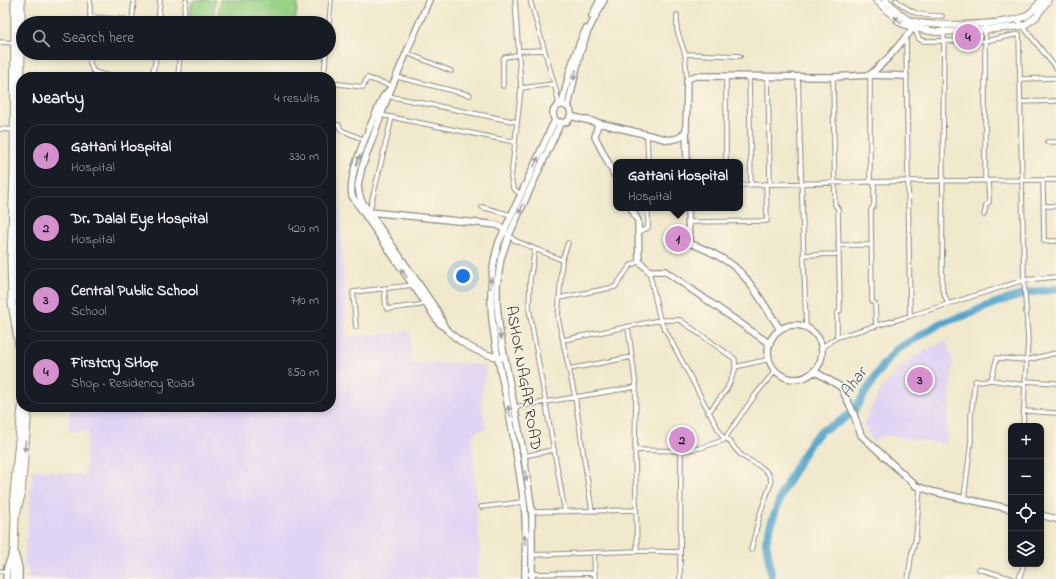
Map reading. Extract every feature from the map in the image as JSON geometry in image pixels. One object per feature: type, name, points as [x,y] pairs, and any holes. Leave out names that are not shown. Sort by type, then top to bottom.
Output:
[{"type":"highway","points":[[15,0],[16,16]]},
{"type":"highway","points":[[20,16],[21,0]]},
{"type":"highway","points":[[19,60],[19,72]]},
{"type":"highway","points":[[16,144],[10,260],[13,311],[16,329]]},
{"type":"highway","points":[[13,579],[15,517],[14,494],[22,412]]},
{"type":"highway","points":[[15,517],[21,495],[28,412]]},
{"type":"main road","points":[[876,0],[901,24],[916,26],[938,32],[985,27],[1022,26],[1036,17],[1048,0]]},
{"type":"main road","points":[[886,0],[916,26],[944,24],[985,27],[1026,16],[1041,0]]},
{"type":"street","points":[[90,0],[90,16]]},
{"type":"street","points":[[132,16],[134,0]]},
{"type":"street","points":[[159,16],[160,0]]},
{"type":"street","points":[[184,16],[186,0]]},
{"type":"street","points":[[330,16],[331,0]]},
{"type":"street","points":[[427,301],[360,197],[359,181],[367,153],[388,96],[429,0]]},
{"type":"street","points":[[515,0],[521,88],[511,183],[513,188],[520,194]]},
{"type":"street","points":[[530,0],[554,84],[563,106],[570,110],[570,116],[566,122],[558,121],[553,114],[553,111],[563,106],[587,33],[604,0]]},
{"type":"street","points":[[563,106],[568,76],[580,39],[600,0]]},
{"type":"street","points":[[896,0],[919,15],[942,16]]},
{"type":"street","points":[[677,15],[677,30],[685,54],[688,80],[686,131],[687,159]]},
{"type":"street","points":[[1017,19],[1056,68]]},
{"type":"street","points":[[944,24],[942,288],[948,304]]},
{"type":"street","points":[[876,326],[875,304],[872,301],[871,210],[874,205],[872,182],[870,75],[916,26]]},
{"type":"street","points":[[916,26],[919,39],[923,41],[985,40],[1018,34],[1024,280],[1028,340],[1023,423]]},
{"type":"street","points":[[984,215],[989,198],[986,181],[985,27]]},
{"type":"street","points":[[906,38],[910,316]]},
{"type":"street","points":[[0,42],[16,43]]},
{"type":"street","points":[[502,86],[503,59],[505,57],[518,53],[544,50]]},
{"type":"street","points":[[407,52],[451,71]]},
{"type":"street","points":[[685,54],[740,56]]},
{"type":"street","points":[[90,60],[93,70],[96,72]]},
{"type":"street","points":[[153,72],[155,60]]},
{"type":"street","points":[[178,72],[179,60]]},
{"type":"street","points":[[324,72],[325,60]]},
{"type":"street","points":[[688,80],[695,76],[906,76]]},
{"type":"street","points":[[726,76],[726,159]]},
{"type":"street","points":[[748,76],[750,185]]},
{"type":"street","points":[[688,222],[766,221],[768,184],[768,76]]},
{"type":"street","points":[[798,76],[806,327]]},
{"type":"street","points":[[833,76],[834,183],[835,205],[838,209],[840,310],[837,314],[837,337]]},
{"type":"street","points":[[397,77],[470,95]]},
{"type":"street","points":[[336,84],[363,87],[368,78],[392,87]]},
{"type":"street","points":[[1020,79],[1056,78]]},
{"type":"street","points":[[521,88],[554,84]]},
{"type":"street","points":[[392,87],[385,94],[352,175],[351,185],[353,199],[413,285],[440,316],[444,326],[464,344],[505,360]]},
{"type":"street","points":[[388,96],[517,122]]},
{"type":"street","points":[[1020,102],[1056,101]]},
{"type":"street","points":[[381,115],[515,142]]},
{"type":"street","points":[[570,116],[669,140],[679,138],[686,131]]},
{"type":"street","points":[[371,214],[392,117]]},
{"type":"street","points":[[558,121],[520,194],[495,254],[490,293],[491,317],[525,513],[525,577],[594,573]]},
{"type":"street","name":"ASHOK NAGAR ROAD","points":[[532,577],[532,512],[524,456],[498,317],[497,285],[501,258],[509,235],[558,121]]},
{"type":"street","points":[[598,123],[595,137],[613,172]]},
{"type":"street","points":[[336,125],[340,125],[341,130],[365,140]]},
{"type":"street","points":[[0,129],[16,130]]},
{"type":"street","points":[[648,135],[648,159]]},
{"type":"street","points":[[1048,142],[1056,142]]},
{"type":"street","points":[[1043,180],[1044,241],[1056,241]]},
{"type":"street","points":[[743,185],[908,181],[1056,180]]},
{"type":"street","points":[[1044,206],[1056,206]]},
{"type":"street","points":[[482,207],[511,215]]},
{"type":"street","points":[[633,211],[638,221],[639,261],[649,272],[660,320],[708,413],[725,439],[741,455],[768,472],[771,478],[771,483],[760,514],[751,550]]},
{"type":"street","points":[[638,232],[648,228],[648,211]]},
{"type":"street","points":[[688,211],[689,242],[703,248],[731,265],[747,282],[780,329]]},
{"type":"street","points":[[366,217],[371,214],[386,214],[498,225],[514,240],[562,260]]},
{"type":"street","points":[[568,243],[562,260],[558,318],[575,397],[592,511]]},
{"type":"street","points":[[838,245],[872,245]]},
{"type":"street","points":[[535,249],[530,280],[529,310],[565,512]]},
{"type":"street","points":[[803,255],[839,254]]},
{"type":"street","points":[[559,298],[615,287],[630,266],[639,261]]},
{"type":"street","points":[[649,272],[665,271],[770,344]]},
{"type":"street","points":[[821,348],[837,337],[1024,280],[1056,277]]},
{"type":"street","points":[[356,327],[353,292],[413,285]]},
{"type":"street","points":[[384,288],[387,309],[420,305],[427,301]]},
{"type":"street","points":[[563,340],[660,320],[680,320],[734,358],[735,370],[727,389],[708,413]]},
{"type":"street","points":[[792,325],[806,327],[816,335],[820,343],[821,358],[814,371],[806,376],[796,378],[786,377],[773,367],[768,356],[770,344],[772,338],[780,329],[792,325]]},
{"type":"street","points":[[628,327],[636,387],[635,450],[637,551]]},
{"type":"street","points":[[991,380],[997,358],[1027,360],[1056,353]]},
{"type":"street","points":[[569,369],[632,358]]},
{"type":"street","points":[[735,367],[770,359]]},
{"type":"street","points":[[635,450],[681,451],[700,448],[725,439],[756,394],[776,370]]},
{"type":"street","points":[[814,371],[841,387],[853,412],[861,435],[916,486],[934,492],[1008,508]]},
{"type":"street","points":[[964,499],[971,441],[971,415],[975,381],[991,380],[1025,383],[1056,383]]},
{"type":"street","points":[[515,407],[636,387]]},
{"type":"street","points":[[1025,411],[1056,413]]},
{"type":"street","points":[[524,456],[553,450]]},
{"type":"street","points":[[680,579],[681,451]]},
{"type":"street","points":[[908,579],[916,537],[920,488]]},
{"type":"street","points":[[481,507],[523,502]]},
{"type":"street","points":[[532,512],[636,510]]},
{"type":"street","points":[[1044,516],[1056,519]]},
{"type":"street","points":[[6,579],[3,572],[14,550]]},
{"type":"street","points":[[14,550],[18,564],[19,579]]},
{"type":"street","points":[[532,556],[637,551],[680,552]]},
{"type":"street","points":[[594,553],[595,579]]},
{"type":"street","points":[[1019,579],[1023,567]]},
{"type":"street","points":[[979,569],[1013,579]]},
{"type":"shaded area","points":[[336,176],[338,176],[347,337],[410,331],[412,364],[459,363],[486,366],[481,401],[486,429],[478,431],[472,435],[480,551],[477,579],[22,579],[29,576],[29,571],[24,566],[33,470],[84,475],[88,432],[69,431],[69,412],[336,412]]},
{"type":"shaded area","points":[[946,340],[953,361],[946,444],[882,435],[874,443],[863,425],[879,392],[899,368],[920,353]]},
{"type":"green space","points":[[194,0],[215,0],[213,16],[190,16],[192,2]]},
{"type":"green space","points":[[220,0],[298,0],[296,16],[218,16]]},
{"type":"waterway","name":"Ahar","points":[[772,579],[766,541],[782,493],[796,467],[810,443],[822,430],[836,424],[853,412],[883,365],[896,350],[941,323],[967,315],[992,304],[1032,292],[1056,289]]},
{"type":"place","name":"Firstcry SHop","points":[[968,37]]},
{"type":"place","name":"Gattani Hospital","points":[[678,239]]},
{"type":"place","name":"Central Public School","points":[[920,380]]},
{"type":"place","name":"Dr. Dalal Eye Hospital","points":[[682,440]]}]
